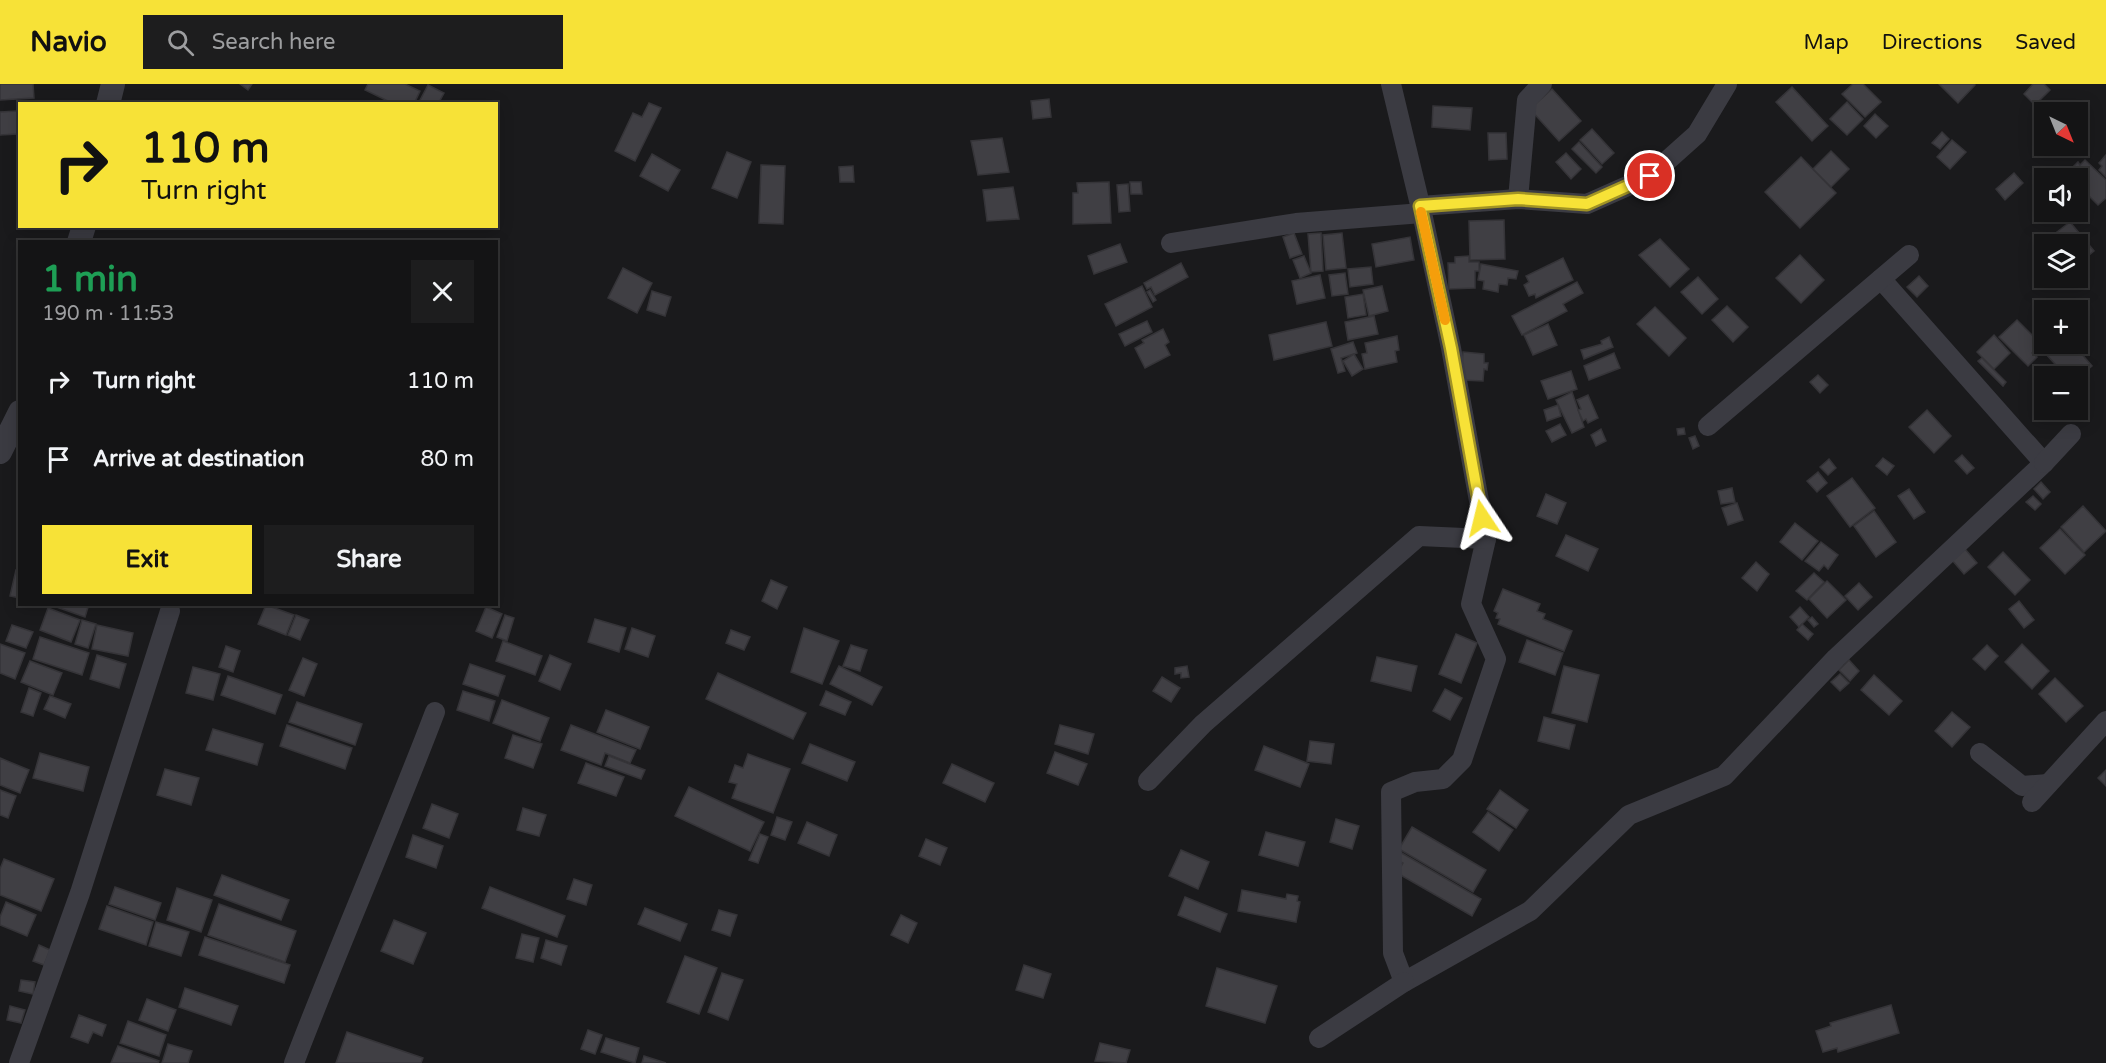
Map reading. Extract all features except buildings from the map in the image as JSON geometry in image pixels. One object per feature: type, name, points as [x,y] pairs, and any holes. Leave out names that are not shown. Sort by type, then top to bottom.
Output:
[{"type":"street","points":[[108,102],[113,84]]},
{"type":"street","points":[[1391,84],[1451,348],[1486,539],[1471,604],[1496,659],[1462,760],[1443,779],[1415,782],[1391,792],[1393,953],[1404,982]]},
{"type":"street","points":[[1518,199],[1527,100],[1542,84]]},
{"type":"street","points":[[1171,243],[1296,223],[1518,199],[1587,204],[1650,176],[1697,134],[1727,84]]},
{"type":"street","points":[[1708,426],[1909,255]]},
{"type":"street","points":[[1881,279],[2044,463]]},
{"type":"street","points":[[0,452],[18,416]]},
{"type":"street","points":[[1319,1038],[1404,982],[1530,911],[1629,815],[1724,776],[1836,658],[2044,463],[2071,434]]},
{"type":"street","points":[[1148,781],[1203,724],[1419,536],[1486,539]]},
{"type":"street","points":[[20,1063],[80,893],[170,611]]},
{"type":"street","points":[[294,1063],[435,712]]},
{"type":"street","points":[[2032,802],[2106,720]]},
{"type":"street","points":[[1980,753],[2022,786],[2048,784]]},
{"type":"slow traffic","points":[[1421,212],[1445,320]]},
{"type":"route","points":[[1482,518],[1451,348],[1420,206],[1518,199],[1587,204],[1650,176]]}]
